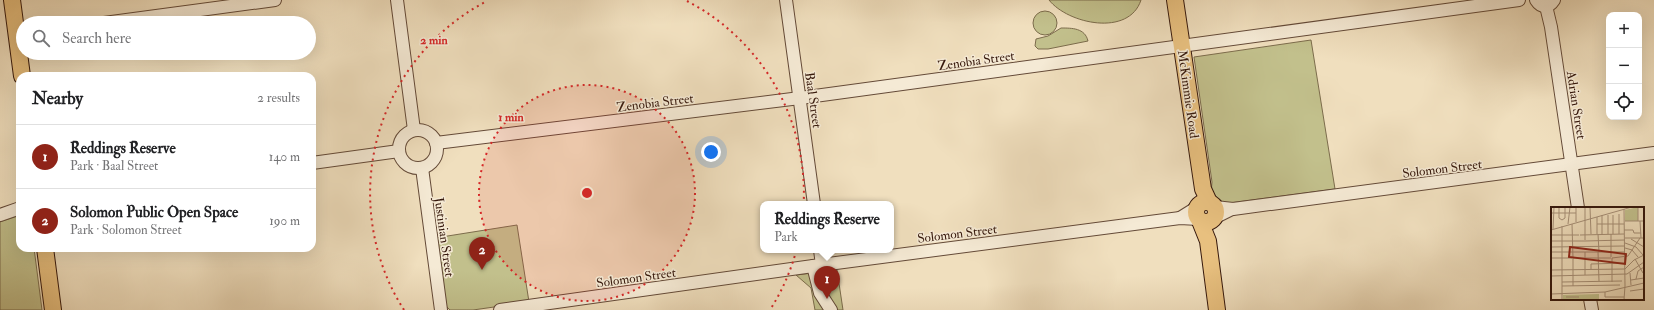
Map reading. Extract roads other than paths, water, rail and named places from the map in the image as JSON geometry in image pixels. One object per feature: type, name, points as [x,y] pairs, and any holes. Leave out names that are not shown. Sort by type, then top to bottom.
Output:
[{"type":"main road","points":[[12,0],[16,17]]},
{"type":"main road","name":"McKimmie Road","points":[[1175,0],[1205,210],[1217,310]]},
{"type":"main road","points":[[21,60],[22,72]]},
{"type":"main road","points":[[46,252],[53,310]]},
{"type":"street","points":[[156,16],[275,0]]},
{"type":"street","points":[[398,0],[414,130]]},
{"type":"street","name":"Baal Street","points":[[786,0],[814,201]]},
{"type":"street","name":"Zenobia Street","points":[[436,143],[800,98],[1519,0]]},
{"type":"street","name":"Adrian Street","points":[[1545,2],[1551,27],[1578,207]]},
{"type":"street","points":[[414,130],[428,132],[436,143],[436,156],[428,165],[422,168],[409,166],[402,161],[399,151],[400,142],[403,137],[414,130]]},
{"type":"street","points":[[316,162],[399,151]]},
{"type":"street","name":"Solomon Street","points":[[500,310],[818,265],[1180,218],[1205,210],[1233,209],[1654,153]]},
{"type":"street","name":"Justinian Street","points":[[422,168],[441,310]]},
{"type":"street","points":[[0,215],[16,209]]},
{"type":"street","points":[[820,253],[818,289],[831,310]]},
{"type":"street","points":[[1590,300],[1592,310]]},
{"type":"place","name":"Solomon Public Open Space","points":[[482,270]]},
{"type":"place","name":"Reddings Reserve","points":[[827,299]]}]
